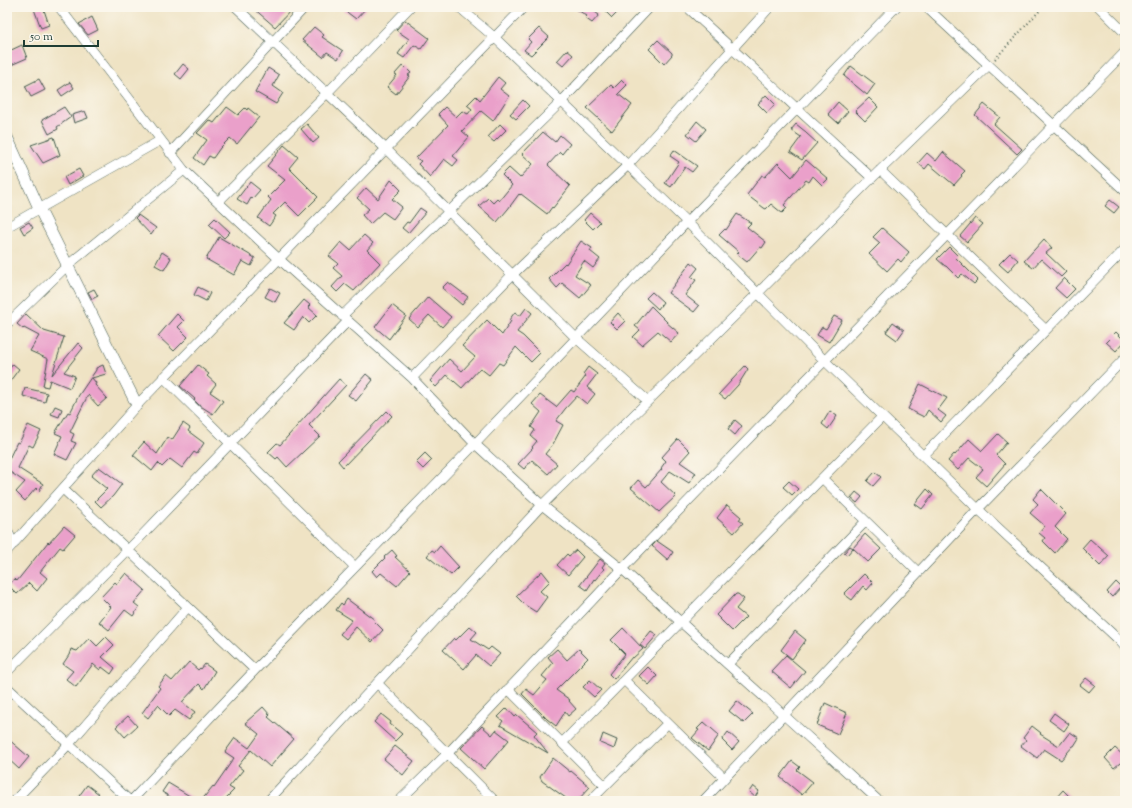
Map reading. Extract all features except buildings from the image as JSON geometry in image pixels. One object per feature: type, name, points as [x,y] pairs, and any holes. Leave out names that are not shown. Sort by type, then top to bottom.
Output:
[{"type":"street","points":[[59,7],[184,170],[279,259],[412,378],[475,444],[542,505],[622,569],[785,714],[879,801]]},
{"type":"street","points":[[236,7],[386,149],[576,338],[648,401]]},
{"type":"street","points":[[170,153],[305,7]]},
{"type":"street","points":[[218,202],[410,7]]},
{"type":"street","points":[[459,7],[494,38],[687,222],[825,362],[1125,647]]},
{"type":"street","points":[[7,552],[163,377],[524,7]]},
{"type":"street","points":[[7,672],[128,550],[345,319],[448,212],[561,102],[650,7]]},
{"type":"street","points":[[687,7],[872,178]]},
{"type":"street","points":[[412,378],[512,275],[627,166],[770,7]]},
{"type":"street","points":[[7,687],[131,801],[255,670],[896,7]]},
{"type":"street","points":[[926,7],[1125,192]]},
{"type":"street","points":[[1099,7],[1125,33]]},
{"type":"street","points":[[399,801],[448,753],[622,569],[1125,52]]},
{"type":"street","points":[[268,801],[542,505],[757,294],[880,170],[989,65]]},
{"type":"street","points":[[7,137],[39,208],[137,405]]},
{"type":"street","points":[[7,227],[161,140]]},
{"type":"street","points":[[7,324],[68,265],[184,170]]},
{"type":"street","points":[[880,170],[1046,330]]},
{"type":"street","points":[[923,456],[1125,249]]},
{"type":"street","points":[[703,801],[978,509],[1125,358]]},
{"type":"street","points":[[163,377],[355,567]]},
{"type":"street","points":[[562,743],[882,417]]},
{"type":"street","points":[[822,478],[918,572]]},
{"type":"street","points":[[63,489],[255,670]]},
{"type":"street","points":[[728,664],[866,521]]},
{"type":"street","points":[[7,530],[14,544]]},
{"type":"street","points":[[14,801],[69,744],[188,607]]},
{"type":"street","points":[[624,680],[724,778]]},
{"type":"street","points":[[378,683],[495,801]]},
{"type":"street","points":[[508,689],[605,786]]},
{"type":"street","points":[[590,801],[668,723]]},
{"type":"path","points":[[989,65],[1043,7]]}]
